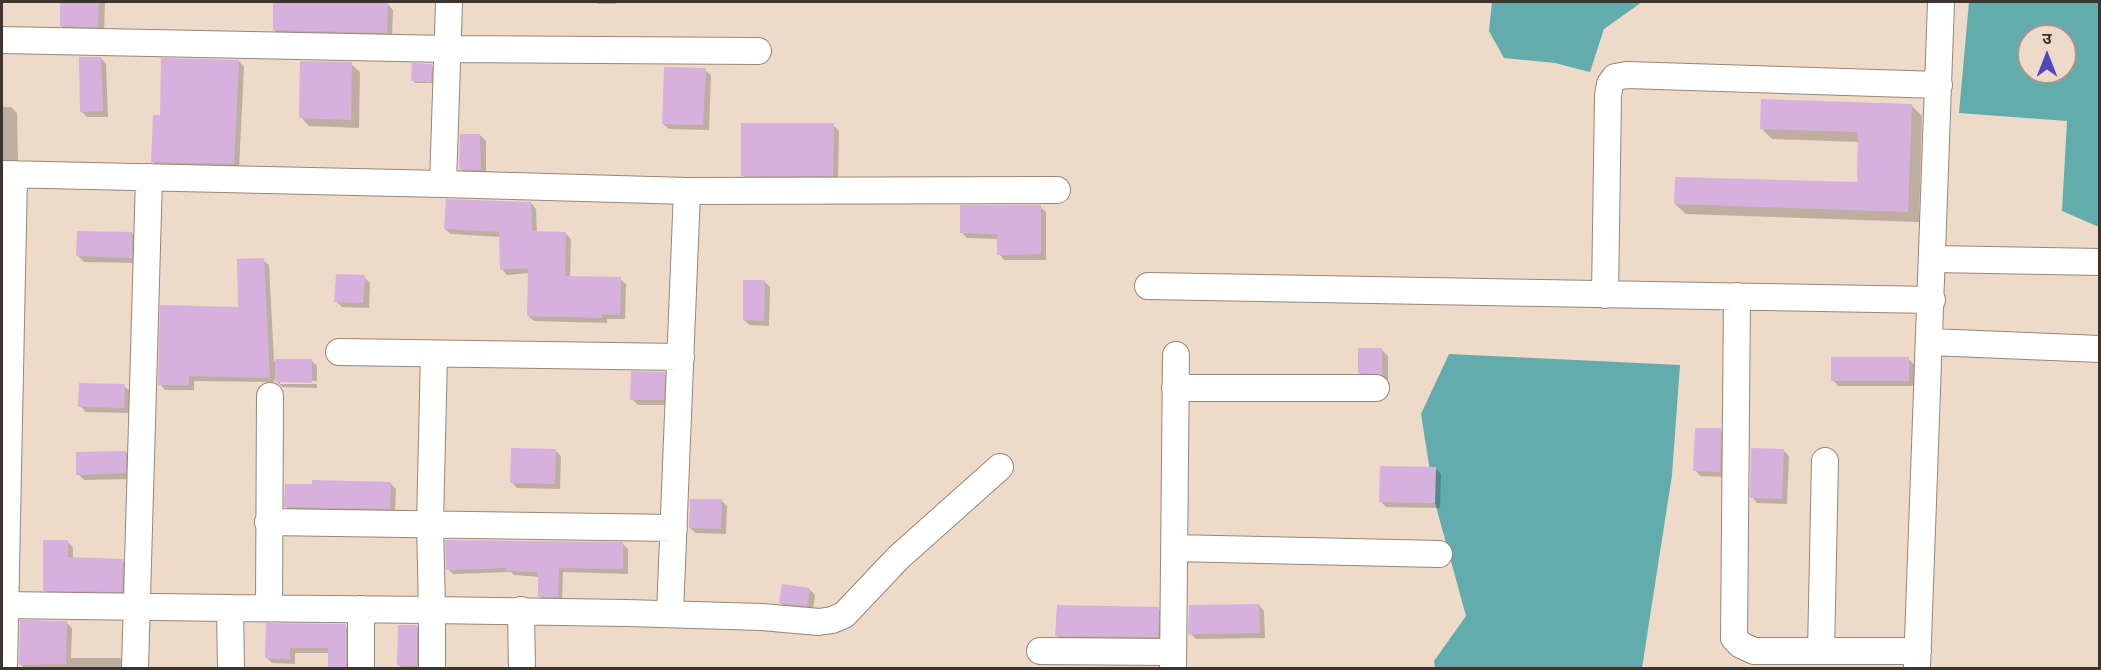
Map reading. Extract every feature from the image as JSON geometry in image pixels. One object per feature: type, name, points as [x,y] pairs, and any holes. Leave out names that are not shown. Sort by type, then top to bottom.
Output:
[{"type":"street","points":[[443,184],[449,2]]},
{"type":"street","points":[[1737,296],[1734,638],[1741,645],[1754,651],[1821,651],[1917,660],[1934,259],[1941,2]]},
{"type":"street","points":[[2,40],[448,49],[758,51]]},
{"type":"street","points":[[1605,295],[1608,96],[1610,84],[1615,77],[1627,75],[1939,85]]},
{"type":"street","points":[[4,669],[8,174],[687,190],[1057,190]]},
{"type":"street","points":[[135,669],[149,177]]},
{"type":"street","points":[[670,614],[687,190]]},
{"type":"street","points":[[1934,259],[2100,262]]},
{"type":"street","points":[[1148,286],[1932,300]]},
{"type":"street","points":[[1930,342],[2100,348]]},
{"type":"street","points":[[339,352],[681,357]]},
{"type":"street","points":[[432,669],[430,523],[434,354]]},
{"type":"street","points":[[1040,651],[1173,660],[1176,355]]},
{"type":"street","points":[[1175,388],[1376,388]]},
{"type":"street","points":[[269,609],[270,396]]},
{"type":"street","points":[[1821,651],[1825,461]]},
{"type":"street","points":[[3,605],[521,610],[670,614],[819,622],[844,615],[899,557],[1000,467]]},
{"type":"street","points":[[268,522],[674,528]]},
{"type":"street","points":[[1174,548],[1439,555]]},
{"type":"street","points":[[231,608],[231,669]]},
{"type":"street","points":[[361,609],[361,669]]},
{"type":"street","points":[[521,610],[522,669]]},
{"type":"water","points":[[1492,2],[1642,2],[1604,29],[1590,72],[1555,63],[1504,58],[1489,31]]},
{"type":"water","points":[[1969,2],[2099,2],[2099,227],[2062,211],[2067,121],[1959,113]]},
{"type":"water","points":[[1449,354],[1680,365],[1672,475],[1642,668],[1435,668],[1434,661],[1466,616],[1435,503],[1421,414]]},
{"type":"building","points":[[60,2],[99,2],[98,27],[60,26]]},
{"type":"building","points":[[273,2],[388,3],[387,33],[273,30]]},
{"type":"building","points":[[79,57],[101,57],[103,111],[80,112]]},
{"type":"building","points":[[161,58],[239,60],[234,164],[151,162],[153,115],[160,115]]},
{"type":"building","points":[[300,61],[352,62],[351,120],[299,118]]},
{"type":"building","points":[[412,63],[432,64],[431,82],[411,81]]},
{"type":"building","points":[[664,67],[706,68],[703,125],[662,124]]},
{"type":"building","points":[[1761,99],[1912,104],[1908,212],[1674,204],[1675,177],[1857,182],[1858,132],[1760,129]]},
{"type":"building","points":[[741,123],[834,123],[833,176],[741,176]]},
{"type":"building","points":[[460,134],[480,134],[481,170],[459,169]]},
{"type":"building","points":[[446,199],[531,202],[532,231],[566,232],[565,276],[621,277],[620,315],[602,314],[602,318],[527,316],[528,268],[500,270],[499,232],[444,229]]},
{"type":"building","points":[[960,205],[1041,205],[1041,254],[997,255],[997,234],[960,233]]},
{"type":"building","points":[[77,231],[132,232],[132,258],[76,256]]},
{"type":"building","points":[[264,258],[270,378],[189,376],[189,385],[158,385],[160,305],[238,307],[237,259]]},
{"type":"building","points":[[336,274],[365,275],[363,303],[334,302]]},
{"type":"building","points":[[743,280],[765,280],[764,321],[743,320]]},
{"type":"building","points":[[1358,348],[1382,348],[1382,375],[1358,373]]},
{"type":"building","points":[[1831,357],[1909,357],[1909,381],[1831,381]]},
{"type":"building","points":[[275,359],[312,359],[312,383],[275,382]]},
{"type":"building","points":[[631,371],[665,372],[664,400],[630,400]]},
{"type":"building","points":[[79,383],[125,384],[124,408],[78,407]]},
{"type":"building","points":[[1695,428],[1721,428],[1720,472],[1693,471]]},
{"type":"building","points":[[511,448],[556,449],[555,484],[510,483]]},
{"type":"building","points":[[1751,448],[1784,449],[1782,499],[1750,498]]},
{"type":"building","points":[[126,451],[126,473],[76,475],[76,452]]},
{"type":"building","points":[[1380,466],[1436,467],[1435,503],[1379,502]]},
{"type":"building","points":[[312,480],[391,482],[390,509],[284,507],[285,484],[312,484]]},
{"type":"building","points":[[690,499],[722,499],[721,529],[689,528]]},
{"type":"building","points":[[43,540],[68,540],[68,557],[123,559],[122,592],[43,591]]},
{"type":"building","points":[[445,540],[623,542],[623,569],[559,568],[558,597],[538,597],[538,572],[507,571],[507,568],[446,570]]},
{"type":"building","points":[[782,584],[810,588],[807,606],[779,603]]},
{"type":"building","points":[[1259,604],[1260,633],[1188,634],[1189,605]]},
{"type":"building","points":[[1057,605],[1159,607],[1158,637],[1055,636]]},
{"type":"building","points":[[20,620],[67,621],[66,664],[19,665]]},
{"type":"building","points":[[266,623],[346,624],[346,669],[328,669],[328,648],[290,648],[290,659],[265,658]]},
{"type":"building","points":[[398,625],[417,625],[417,666],[397,665]]}]
